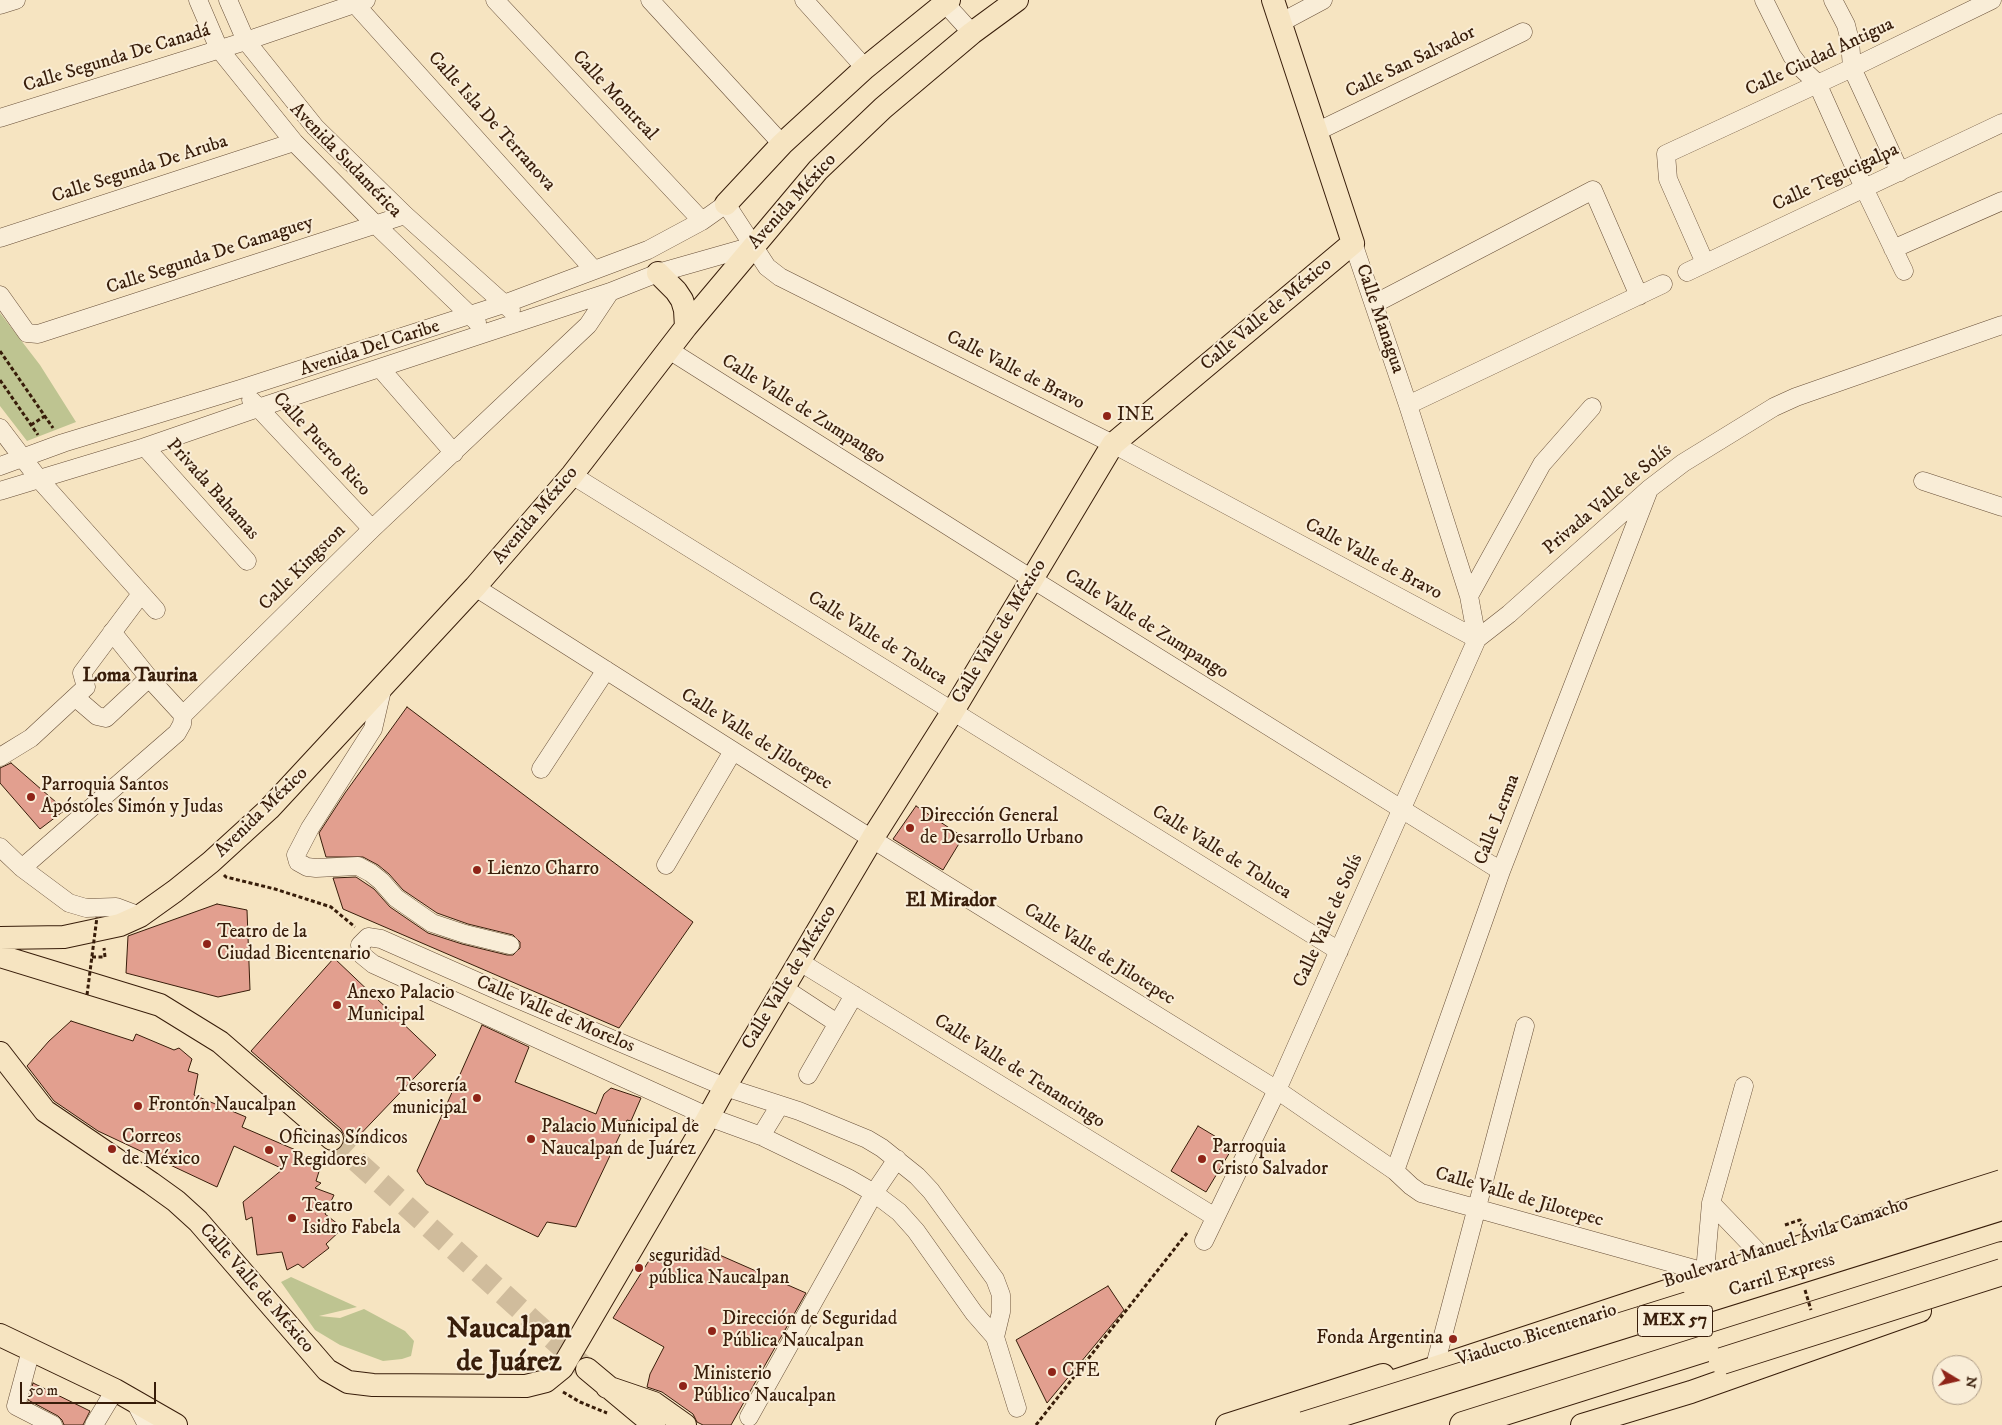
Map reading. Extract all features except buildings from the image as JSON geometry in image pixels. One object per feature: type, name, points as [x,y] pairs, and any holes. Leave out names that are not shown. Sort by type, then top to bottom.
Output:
[{"type":"highway","points":[[1973,1182],[2002,1183]]},
{"type":"highway","name":"Viaducto Bicentenario","points":[[1273,1425],[2002,1183]]},
{"type":"highway","name":"Carril Express","points":[[1304,1425],[2002,1207]]},
{"type":"highway","name":"Boulevard Manuel Ávila Camacho","points":[[1348,1425],[2002,1217]]},
{"type":"highway","name":"MEX 57","points":[[1463,1425],[2002,1255]]},
{"type":"highway","points":[[1519,1425],[2002,1283]]},
{"type":"highway","points":[[1914,1284],[1971,1294]]},
{"type":"main road","name":"Avenida México","points":[[0,938],[64,936],[120,925],[140,916],[211,862],[269,809],[382,690],[572,475],[686,327],[818,170],[883,108],[972,33],[1017,0]]},
{"type":"main road","name":"Calle Managua","points":[[1273,0],[1353,243]]},
{"type":"main road","points":[[726,204],[782,144],[865,68],[945,1]]},
{"type":"main road","name":"Calle Valle de México","points":[[0,1053],[45,1111],[151,1183],[176,1201],[198,1221],[327,1370],[348,1382],[373,1385],[526,1386],[554,1374],[709,1117],[872,839],[953,711],[1112,444],[1353,243]]},
{"type":"main road","points":[[658,273],[682,300],[685,310],[686,327]]},
{"type":"main road","points":[[0,956],[160,1005],[220,1042],[332,1139]]},
{"type":"main road","name":"Boulevard Manuel Ávila Camacho","points":[[1227,1425],[1705,1272],[2002,1173]]},
{"type":"main road","points":[[1582,1425],[1691,1392],[2002,1283]]},
{"type":"main road","points":[[0,1335],[125,1395],[176,1425]]},
{"type":"main road","points":[[587,1369],[648,1420]]},
{"type":"main road","points":[[607,1387],[654,1403],[685,1425]]},
{"type":"street","points":[[0,5],[16,0]]},
{"type":"street","name":"Avenida Sudamérica","points":[[198,0],[219,49],[294,142],[376,225],[488,332]]},
{"type":"street","name":"Avenida Sudamérica","points":[[228,0],[246,41],[315,127],[405,215],[522,320]]},
{"type":"street","name":"Calle Montreal","points":[[496,0],[702,221]]},
{"type":"street","points":[[650,0],[782,144]]},
{"type":"street","points":[[804,0],[865,68]]},
{"type":"street","points":[[1280,23],[1323,0]]},
{"type":"street","points":[[1764,0],[1792,56],[1817,83],[1904,271]]},
{"type":"street","points":[[1833,0],[1846,25],[1850,41],[1852,68],[1900,172]]},
{"type":"street","name":"Calle Ciudad Antigua","points":[[1705,263],[1668,179],[1666,154],[1852,68],[1992,0]]},
{"type":"street","points":[[945,1],[972,33]]},
{"type":"street","name":"Calle Segunda De Canadá","points":[[0,118],[246,41],[360,2]]},
{"type":"street","name":"Calle Isla De Terranova","points":[[360,2],[594,270]]},
{"type":"street","name":"Calle San Salvador","points":[[1316,132],[1523,32]]},
{"type":"street","name":"Calle Tegucigalpa","points":[[1687,272],[2002,123]]},
{"type":"street","name":"Calle Segunda De Aruba","points":[[0,238],[294,142]]},
{"type":"street","points":[[1374,304],[1593,190],[1639,296]]},
{"type":"street","points":[[1893,249],[2002,201]]},
{"type":"street","name":"Avenida Del Caribe","points":[[0,466],[55,446],[504,304],[648,250],[702,221],[726,204]]},
{"type":"street","name":"Calle Valle de Bravo","points":[[726,204],[767,267],[780,277],[1112,444],[1476,639]]},
{"type":"street","name":"Calle Segunda De Camaguey","points":[[0,295],[28,333],[38,334],[405,215]]},
{"type":"street","name":"Calle Managua","points":[[1353,243],[1408,405],[1469,596],[1476,639]]},
{"type":"street","name":"Avenida Del Caribe","points":[[0,491],[145,447],[610,292],[658,273],[753,246]]},
{"type":"street","points":[[648,250],[658,273]]},
{"type":"street","points":[[1408,405],[1663,284]]},
{"type":"street","name":"Calle Kingston","points":[[22,868],[177,733],[182,724],[183,715],[372,529],[588,325],[610,292]]},
{"type":"street","name":"Privada Valle de Solís","points":[[1476,639],[1509,614],[1649,489],[1683,463],[1774,407],[1796,397],[2002,325]]},
{"type":"street","name":"Calle Valle de Zumpango","points":[[669,350],[1501,871]]},
{"type":"street","points":[[380,368],[454,453]]},
{"type":"street","name":"Calle Puerto Rico","points":[[240,389],[372,529]]},
{"type":"street","points":[[1469,596],[1542,464],[1592,407]]},
{"type":"street","points":[[0,428],[38,478],[156,610]]},
{"type":"street","name":"Privada Bahamas","points":[[145,447],[247,561]]},
{"type":"street","name":"Calle Valle de Toluca","points":[[572,475],[1339,951]]},
{"type":"street","points":[[1923,481],[2002,507]]},
{"type":"street","name":"Calle Lerma","points":[[1395,1171],[1501,871],[1649,489]]},
{"type":"street","name":"Calle Valle de Jilotepec","points":[[475,587],[872,839],[1277,1090],[1395,1171],[1421,1193],[1705,1272]]},
{"type":"street","points":[[141,594],[82,673],[81,693],[97,716],[106,718],[149,678]]},
{"type":"street","points":[[112,632],[149,678],[183,715]]},
{"type":"street","name":"Calle Valle de Solís","points":[[1204,1241],[1210,1214],[1277,1090],[1476,639]]},
{"type":"street","points":[[541,769],[606,670]]},
{"type":"street","points":[[382,690],[373,729],[310,828],[296,854],[298,862],[307,867],[316,868],[358,866],[371,873],[396,898],[432,923],[465,934],[510,945]]},
{"type":"street","points":[[0,757],[31,738],[81,693]]},
{"type":"street","points":[[666,865],[733,751]]},
{"type":"street","points":[[0,847],[22,868],[68,903],[86,908],[116,907],[140,916]]},
{"type":"street","name":"Calle Valle de Morelos","points":[[995,1337],[1001,1312],[1001,1295],[995,1279],[931,1191],[897,1159],[867,1139],[780,1105],[725,1087],[381,939],[368,937],[360,945],[362,954],[373,964],[709,1117],[761,1136],[848,1178],[874,1193],[898,1212],[916,1231],[974,1313],[995,1337],[1017,1408]]},
{"type":"street","name":"Calle Valle de Tenancingo","points":[[800,962],[1210,1214]]},
{"type":"street","points":[[785,989],[838,1023]]},
{"type":"street","points":[[808,1075],[854,995]]},
{"type":"street","points":[[1437,1358],[1525,1026]]},
{"type":"street","points":[[1705,1272],[1711,1203],[1744,1086]]},
{"type":"street","points":[[761,1136],[780,1105]]},
{"type":"street","points":[[749,1417],[874,1193],[897,1159]]},
{"type":"street","points":[[1711,1203],[1760,1254]]},
{"type":"street","points":[[31,1350],[16,1406],[53,1425]]},
{"type":"street","points":[[94,1425],[125,1395],[147,1425]]},
{"type":"path","points":[[0,351],[45,416],[55,446]]},
{"type":"path","points":[[0,380],[31,425],[55,446]]},
{"type":"path","points":[[31,425],[45,416]]},
{"type":"path","points":[[211,862],[226,877],[275,889],[331,907],[368,937]]},
{"type":"path","points":[[87,995],[96,917]]},
{"type":"path","points":[[92,956],[105,957]]},
{"type":"path","points":[[1036,1425],[1210,1214]]},
{"type":"path","points":[[1785,1225],[1800,1220]]},
{"type":"path","points":[[554,1374],[580,1402],[625,1421],[648,1420]]},
{"type":"green space","points":[[0,313],[40,365],[76,422],[27,441],[0,406]]},
{"type":"green space","points":[[291,1277],[357,1307],[319,1316],[340,1318],[364,1309],[405,1331],[414,1341],[411,1356],[383,1361],[340,1345],[315,1330],[281,1282]]},
{"type":"tunnel","points":[[332,1139],[584,1367]]},
{"type":"place","name":"INE","points":[[1107,416]]},
{"type":"place","name":"Parroquia Santos Apóstoles Simón y Judas","points":[[31,797]]},
{"type":"place","name":"Dirección General de Desarrollo Urbano","points":[[910,828]]},
{"type":"place","name":"Lienzo Charro","points":[[477,870]]},
{"type":"place","name":"Teatro de la Ciudad Bicentenario","points":[[207,944]]},
{"type":"place","name":"Anexo Palacio Municipal","points":[[337,1005]]},
{"type":"place","name":"Tesorería municipal","points":[[477,1098]]},
{"type":"place","name":"Frontón Naucalpan","points":[[138,1106]]},
{"type":"place","name":"Palacio Municipal de Naucalpan de Juárez","points":[[531,1139]]},
{"type":"place","name":"Correos de México","points":[[112,1149]]},
{"type":"place","name":"Oficinas Síndicos y Regidores","points":[[269,1150]]},
{"type":"place","name":"Parroquia Cristo Salvador","points":[[1202,1159]]},
{"type":"place","name":"Teatro Isidro Fabela","points":[[292,1218]]},
{"type":"place","name":"seguridad pública Naucalpan","points":[[639,1268]]},
{"type":"place","name":"Dirección de Seguridad Pública Naucalpan","points":[[712,1331]]},
{"type":"place","name":"Fonda Argentina","points":[[1453,1339]]},
{"type":"place","name":"CFE","points":[[1052,1372]]},
{"type":"place","name":"Ministerio Público Naucalpan","points":[[683,1386]]},
{"type":"district","name":"Loma Taurina","points":[[140,677]]},
{"type":"district","name":"El Mirador","points":[[951,902]]},
{"type":"district","name":"Naucalpan de Juárez","points":[[509,1348]]}]
